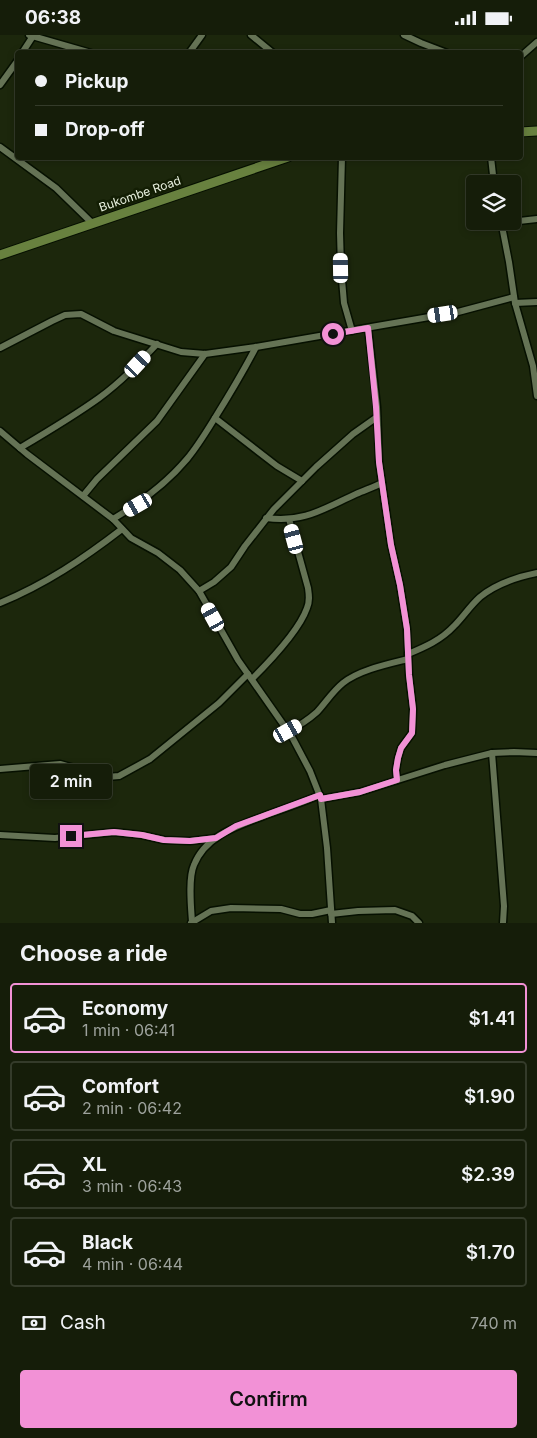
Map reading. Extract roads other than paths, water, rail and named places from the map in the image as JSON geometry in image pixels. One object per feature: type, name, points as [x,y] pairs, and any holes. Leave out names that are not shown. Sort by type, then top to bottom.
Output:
[{"type":"main road","points":[[523,132],[537,131]]},
{"type":"main road","name":"Bukombe Road","points":[[0,254],[279,160]]},
{"type":"street","points":[[24,50],[31,35],[80,50]]},
{"type":"street","points":[[191,50],[202,35]]},
{"type":"street","points":[[251,35],[269,50]]},
{"type":"street","points":[[404,35],[439,50]]},
{"type":"street","points":[[523,54],[537,42]]},
{"type":"street","points":[[0,85],[15,64]]},
{"type":"street","points":[[0,147],[15,158]]},
{"type":"street","points":[[18,160],[56,188],[93,224]]},
{"type":"street","points":[[342,160],[341,268],[344,303],[352,331]]},
{"type":"street","points":[[491,160],[493,175]]},
{"type":"street","points":[[521,220],[537,219]]},
{"type":"street","points":[[503,230],[514,300],[533,366],[537,396]]},
{"type":"street","points":[[0,348],[66,315],[81,315],[114,331],[182,352],[204,355],[352,331],[514,300],[537,302]]},
{"type":"street","points":[[368,328],[377,417],[379,462],[391,545],[407,629],[413,709],[412,733],[401,748],[396,770],[397,780]]},
{"type":"street","points":[[20,448],[68,420],[101,397],[138,364],[156,344]]},
{"type":"street","points":[[113,519],[138,505],[167,480],[187,459],[215,418],[256,347]]},
{"type":"street","points":[[83,496],[97,479],[157,421],[204,355]]},
{"type":"street","points":[[199,591],[214,582],[231,567],[274,509],[302,481],[348,439],[377,417]]},
{"type":"street","points":[[215,418],[277,466],[302,481]]},
{"type":"street","points":[[0,431],[113,519],[131,538],[158,553],[180,570],[199,591],[238,660],[288,731],[310,771],[320,797],[328,848],[332,923]]},
{"type":"street","points":[[266,519],[289,519],[312,514],[382,483]]},
{"type":"street","points":[[0,769],[60,764],[107,777],[119,776],[157,754],[267,665],[292,634],[308,607],[308,588],[289,519]]},
{"type":"street","points":[[0,603],[26,593],[66,570],[122,529]]},
{"type":"street","points":[[288,731],[303,723],[315,713],[344,682],[355,676],[408,657],[434,643],[456,625],[481,597],[520,577],[537,573]]},
{"type":"street","points":[[492,753],[504,906],[503,923]]},
{"type":"street","points":[[419,923],[412,916],[395,910],[300,914],[281,909],[231,908],[211,911],[192,923],[192,867],[197,858],[216,838],[236,826],[320,797],[360,792],[472,757],[492,753],[537,753]]},
{"type":"street","points":[[0,835],[55,838],[114,832],[164,840],[190,841],[216,838]]}]
